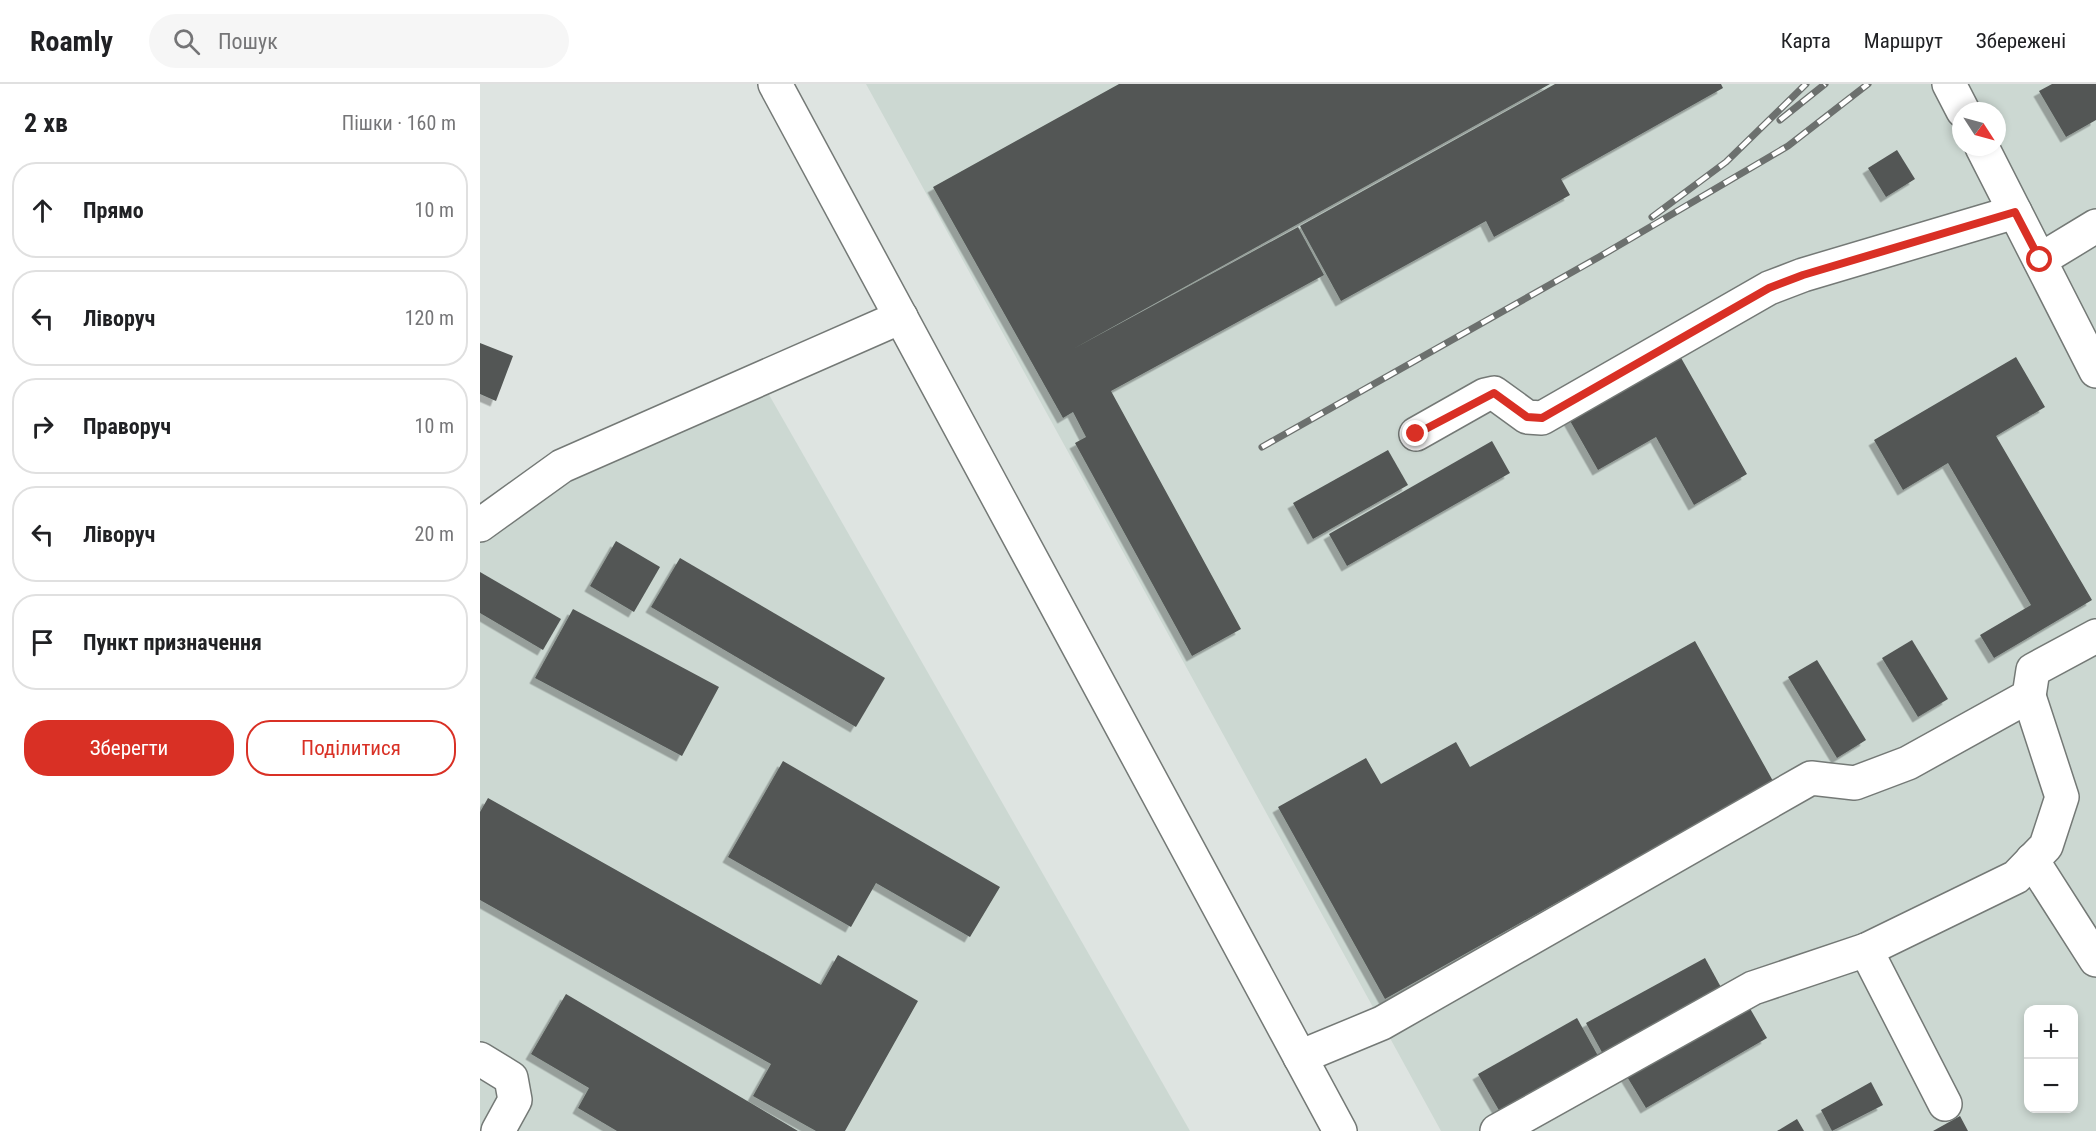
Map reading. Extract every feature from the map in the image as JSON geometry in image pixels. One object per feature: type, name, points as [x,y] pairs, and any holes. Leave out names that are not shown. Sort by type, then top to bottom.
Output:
[{"type":"street","points":[[775,84],[1340,1131]]},
{"type":"street","points":[[1949,84],[1958,102]]},
{"type":"street","points":[[1987,156],[2096,371]]},
{"type":"street","points":[[1416,434],[1494,393],[1527,417],[1542,418],[1769,288],[1803,275],[2015,212]]},
{"type":"street","points":[[2040,260],[2096,226]]},
{"type":"street","points":[[480,525],[562,466],[900,317]]},
{"type":"street","points":[[1497,1131],[1753,988],[1866,950],[2016,877],[2046,846],[2062,797],[2029,696],[2033,670],[2096,636]]},
{"type":"street","points":[[1300,1057],[1382,1023],[1811,778],[1855,783],[1908,763],[2029,696]]},
{"type":"street","points":[[2032,860],[2085,919],[2096,960]]},
{"type":"street","points":[[1866,950],[1945,1104]]},
{"type":"street","points":[[480,1059],[511,1078],[515,1100],[498,1131]]},
{"type":"shaded area","points":[[866,84],[2096,84],[2096,1131],[1441,1131]]},
{"type":"shaded area","points":[[760,379],[1190,1131],[480,1131],[480,525]]},
{"type":"building","points":[[1119,84],[1550,84],[1073,349],[1298,227],[1324,275],[1111,391],[1241,629],[1192,656],[1075,443],[1086,437],[1073,412],[1063,418],[933,187]]},
{"type":"building","points":[[1555,84],[1721,84],[1723,88],[1561,179],[1570,195],[1494,237],[1486,221],[1341,301],[1300,226]]},
{"type":"building","points":[[2052,84],[2096,84],[2096,120],[2066,137],[2039,91]]},
{"type":"building","points":[[1897,150],[1915,179],[1886,197],[1868,168]]},
{"type":"building","points":[[480,343],[513,356],[496,401],[480,394]]},
{"type":"building","points":[[1680,356],[1747,474],[1694,505],[1656,437],[1598,470],[1569,419]]},
{"type":"building","points":[[2016,357],[2045,407],[1996,436],[2092,600],[1994,658],[1980,635],[2031,605],[1948,463],[1903,490],[1874,440]]},
{"type":"building","points":[[1492,441],[1510,473],[1347,566],[1329,534]]},
{"type":"building","points":[[1388,450],[1408,485],[1313,539],[1293,503]]},
{"type":"building","points":[[616,541],[660,567],[634,612],[590,586]]},
{"type":"building","points":[[680,558],[885,678],[856,727],[651,607]]},
{"type":"building","points":[[480,572],[561,619],[543,650],[480,613]]},
{"type":"building","points":[[573,609],[719,687],[682,756],[535,678]]},
{"type":"building","points":[[1912,640],[1948,699],[1918,717],[1882,658]]},
{"type":"building","points":[[1695,641],[1773,781],[1385,999],[1278,807],[1366,758],[1381,784],[1456,742],[1470,767]]},
{"type":"building","points":[[1817,660],[1866,740],[1837,758],[1788,677]]},
{"type":"building","points":[[783,761],[1000,887],[970,937],[876,883],[851,927],[728,857]]},
{"type":"building","points":[[488,798],[821,985],[838,955],[918,1001],[845,1131],[816,1131],[753,1096],[771,1064],[480,900],[480,812]]},
{"type":"building","points":[[1705,958],[1723,991],[1604,1056],[1586,1023]]},
{"type":"building","points":[[566,994],[798,1131],[617,1131],[578,1108],[589,1088],[531,1054]]},
{"type":"building","points":[[1748,1005],[1767,1038],[1646,1108],[1626,1075]]},
{"type":"building","points":[[1577,1018],[1602,1063],[1504,1119],[1478,1074]]},
{"type":"building","points":[[1871,1082],[1883,1105],[1832,1131],[1821,1110]]},
{"type":"building","points":[[1960,1116],[1968,1131],[1933,1131]]},
{"type":"building","points":[[1797,1119],[1804,1131],[1777,1131]]},
{"type":"railway","points":[[1652,217],[1726,162],[1806,84]]},
{"type":"railway","points":[[1780,120],[1825,84]]},
{"type":"railway","points":[[1262,447],[1599,257],[1788,146],[1868,84]]},
{"type":"route","points":[[1416,434],[1485,395],[1494,393],[1527,417],[1542,418],[1769,288],[1803,275],[2015,212],[2040,260]]}]
